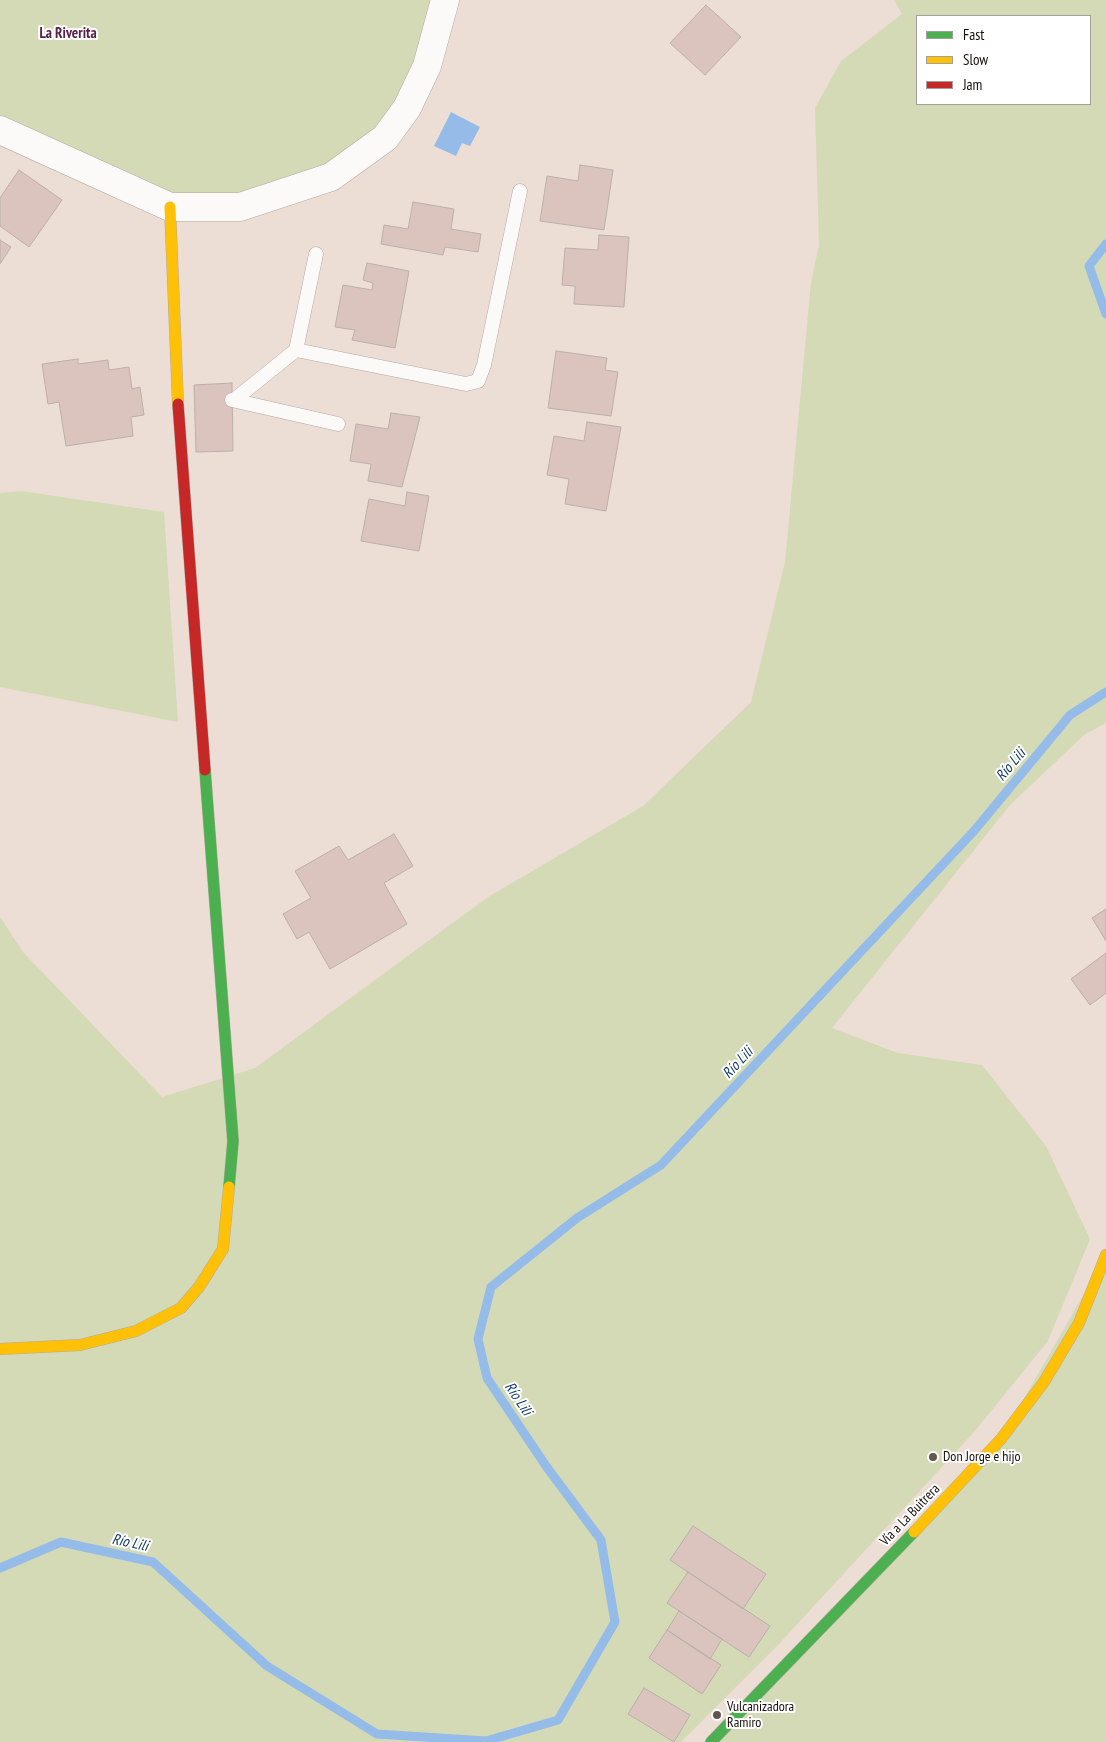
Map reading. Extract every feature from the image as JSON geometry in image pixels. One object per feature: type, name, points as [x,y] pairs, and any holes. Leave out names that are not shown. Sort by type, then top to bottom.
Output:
[{"type":"street","points":[[0,130],[170,207],[240,207],[331,177],[385,138],[407,108],[427,66],[445,0]]},
{"type":"street","points":[[0,1349],[80,1345],[136,1331],[181,1308],[199,1287],[223,1249],[233,1142],[178,401],[170,207]]},
{"type":"street","name":"Vía a La Buitrera","points":[[711,1742],[936,1510],[1000,1440],[1044,1382],[1079,1323],[1106,1254]]},
{"type":"lane","points":[[296,350],[466,384],[478,381],[484,365],[520,191]]},
{"type":"lane","points":[[316,254],[296,350],[233,400],[338,424]]},
{"type":"lane","points":[[178,401],[194,401]]},
{"type":"green space","points":[[0,0],[445,0],[407,108],[331,177],[170,207],[0,130]]},
{"type":"green space","points":[[894,0],[1106,0],[1106,723],[1084,735],[1010,805],[832,1028],[898,1053],[982,1065],[1046,1146],[1090,1239],[1048,1341],[975,1431],[779,1644],[681,1742],[0,1742],[0,917],[23,952],[162,1097],[255,1068],[488,897],[643,806],[751,702],[785,562],[811,282],[819,245],[815,108],[841,61],[902,14]]},
{"type":"green space","points":[[21,491],[164,512],[178,722],[0,687],[0,493]]},
{"type":"green space","points":[[1106,1255],[1106,1742],[711,1742],[1001,1439]]},
{"type":"water","points":[[451,112],[480,127],[470,146],[462,143],[456,156],[434,146]]},
{"type":"building","points":[[706,5],[741,37],[705,75],[670,43]]},
{"type":"building","points":[[580,165],[613,170],[604,230],[540,221],[547,176],[578,181]]},
{"type":"building","points":[[19,170],[62,200],[29,247],[0,226],[0,198]]},
{"type":"building","points":[[413,202],[454,209],[451,229],[481,234],[478,252],[445,247],[443,255],[381,244],[384,225],[408,229]]},
{"type":"building","points":[[599,235],[629,237],[624,307],[574,304],[575,286],[562,285],[565,248],[598,250]]},
{"type":"building","points":[[0,240],[11,247],[0,264]]},
{"type":"building","points":[[367,263],[409,271],[395,348],[352,340],[355,330],[335,327],[343,285],[372,290],[373,283],[363,280]]},
{"type":"building","points":[[556,351],[607,358],[605,370],[618,372],[611,416],[548,408]]},
{"type":"building","points":[[78,359],[78,364],[108,360],[109,370],[129,367],[132,389],[140,387],[144,415],[131,417],[133,436],[66,446],[59,402],[48,404],[42,364]]},
{"type":"building","points":[[232,383],[233,451],[196,452],[194,385]]},
{"type":"building","points":[[391,413],[420,417],[402,487],[368,481],[371,464],[350,461],[356,424],[388,429]]},
{"type":"building","points":[[587,422],[621,427],[606,511],[565,504],[569,479],[547,475],[554,436],[584,441]]},
{"type":"building","points":[[407,492],[429,496],[419,551],[361,541],[369,499],[405,506]]},
{"type":"building","points":[[394,834],[413,866],[384,883],[407,924],[330,969],[309,932],[297,939],[283,914],[311,898],[295,871],[339,846],[348,860]]},
{"type":"building","points":[[1106,909],[1106,941],[1092,918]]},
{"type":"building","points":[[1106,953],[1106,993],[1090,1005],[1071,979]]},
{"type":"building","points":[[693,1526],[766,1574],[743,1609],[670,1560]]},
{"type":"building","points":[[688,1572],[770,1626],[749,1657],[667,1603]]},
{"type":"building","points":[[679,1611],[722,1639],[710,1659],[667,1630]]},
{"type":"building","points":[[667,1630],[721,1665],[702,1694],[649,1658]]},
{"type":"building","points":[[644,1688],[690,1715],[674,1742],[628,1714]]},
{"type":"waterway","name":"Río Lili","points":[[1106,244],[1089,266],[1106,314]]},
{"type":"waterway","name":"Río Lili","points":[[0,1568],[61,1542],[153,1562],[267,1666],[377,1734],[486,1741],[558,1720],[615,1622],[601,1540],[546,1466],[487,1378],[478,1339],[491,1287],[577,1218],[661,1165],[974,831],[1070,715],[1106,692]]},
{"type":"traffic: fast","points":[[205,770],[233,1141],[229,1187]]},
{"type":"traffic: fast","points":[[711,1742],[914,1532]]},
{"type":"traffic: slow","points":[[170,207],[178,404]]},
{"type":"traffic: slow","points":[[0,1349],[80,1345],[136,1331],[181,1308],[199,1287],[223,1249],[229,1187]]},
{"type":"traffic: slow","points":[[914,1532],[1001,1439],[1044,1382],[1079,1323],[1106,1255]]},
{"type":"traffic: jam","points":[[178,404],[205,770]]},
{"type":"place","name":"Don Jorge e hijo","points":[[933,1457]]},
{"type":"place","name":"Vulcanizadora Ramiro","points":[[717,1715]]},
{"type":"district","name":"La Riverita","points":[[68,34]]}]
